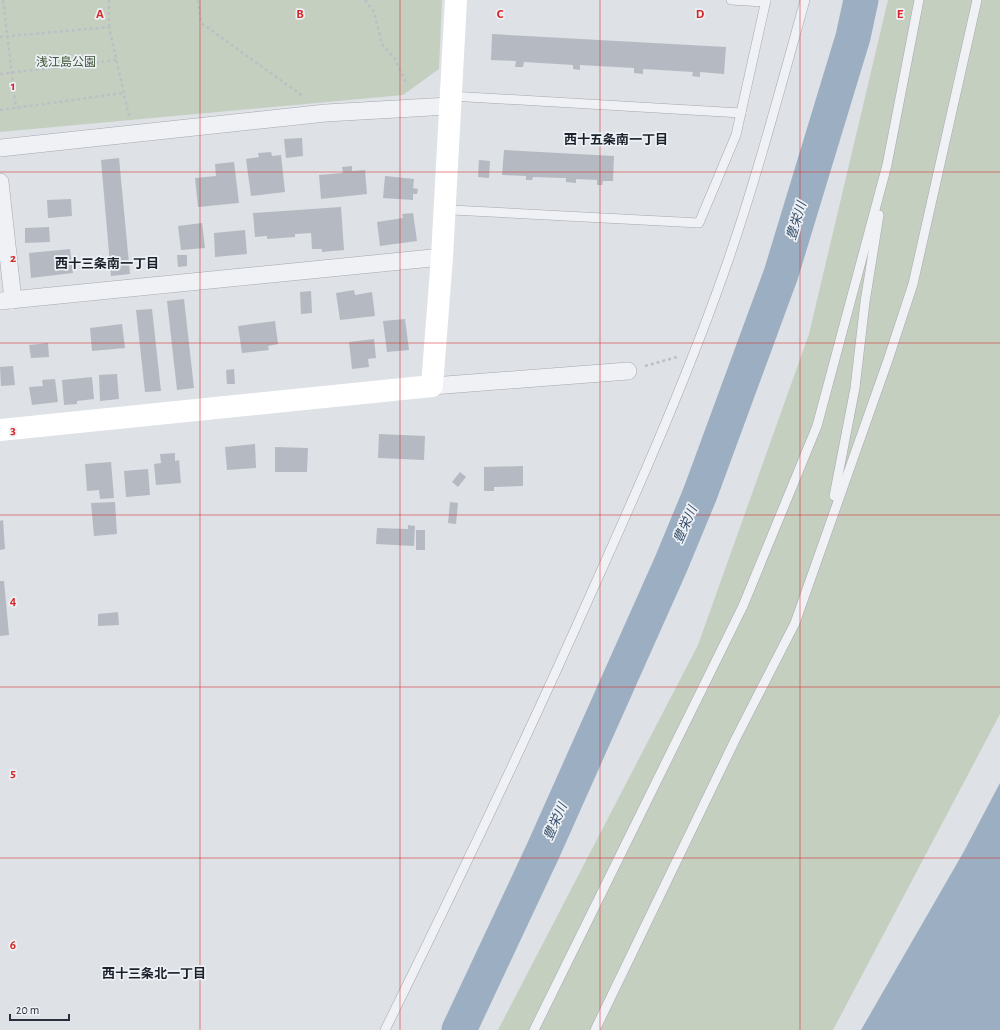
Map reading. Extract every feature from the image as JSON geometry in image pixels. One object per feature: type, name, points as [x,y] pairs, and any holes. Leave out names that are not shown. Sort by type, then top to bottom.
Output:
[{"type":"street","points":[[432,386],[442,257],[456,0]]},
{"type":"street","points":[[0,148],[133,132],[450,101]]},
{"type":"street","points":[[0,182],[6,301],[442,257]]},
{"type":"street","points":[[0,430],[432,386],[628,371]]},
{"type":"lane","points":[[452,210],[699,223],[736,135],[766,1],[731,0]]},
{"type":"lane","points":[[385,1030],[470,857],[547,692],[640,483],[694,351],[729,256],[771,123],[805,0]]},
{"type":"lane","points":[[828,525],[856,388],[865,302],[887,165],[919,0]]},
{"type":"lane","points":[[595,1030],[734,740],[795,623],[828,525],[888,360],[913,284],[977,0]]},
{"type":"lane","points":[[450,101],[741,113]]},
{"type":"lane","points":[[534,1030],[743,606],[818,426],[887,165]]},
{"type":"path","points":[[3,0],[16,108]]},
{"type":"path","points":[[109,0],[109,27],[133,132]]},
{"type":"path","points":[[198,0],[201,23],[326,113]]},
{"type":"path","points":[[365,0],[374,12],[382,44],[395,59],[407,85]]},
{"type":"path","points":[[0,37],[109,27]]},
{"type":"path","points":[[0,74],[116,60]]},
{"type":"path","points":[[0,110],[124,93]]},
{"type":"path","points":[[628,371],[694,351]]},
{"type":"green space","name":"浅江島公園","points":[[0,0],[442,0],[439,69],[403,95],[0,132]]},
{"type":"green space","points":[[888,0],[1000,0],[1000,714],[833,1030],[498,1030],[698,645],[809,334]]},
{"type":"water","points":[[1000,783],[1000,1030],[861,1030],[963,853]]},
{"type":"building","points":[[492,34],[726,47],[724,74],[700,72],[700,77],[692,76],[693,72],[643,69],[643,74],[634,73],[634,68],[580,65],[580,70],[573,69],[573,65],[524,62],[523,67],[515,67],[516,61],[491,60]]},
{"type":"building","points":[[302,138],[303,156],[286,158],[284,139]]},
{"type":"building","points":[[504,150],[614,156],[613,181],[603,181],[602,185],[597,185],[597,180],[576,179],[576,183],[566,182],[566,178],[533,177],[532,180],[526,180],[526,176],[502,175]]},
{"type":"building","points":[[271,152],[272,156],[281,155],[285,192],[251,196],[246,159],[259,157],[258,153]]},
{"type":"building","points":[[119,158],[130,274],[111,276],[101,160]]},
{"type":"building","points":[[479,160],[490,161],[489,178],[478,177]]},
{"type":"building","points":[[234,162],[239,203],[198,207],[195,178],[216,176],[215,164]]},
{"type":"building","points":[[352,166],[352,171],[365,170],[367,194],[321,199],[319,175],[343,173],[342,167]]},
{"type":"building","points":[[385,176],[414,179],[413,188],[418,189],[417,194],[413,194],[413,200],[383,198]]},
{"type":"building","points":[[71,199],[72,216],[48,218],[47,200]]},
{"type":"building","points":[[341,207],[344,250],[322,252],[322,249],[312,249],[311,233],[295,234],[295,237],[267,239],[267,236],[255,237],[253,213]]},
{"type":"building","points":[[413,213],[417,241],[380,246],[377,222],[403,218],[402,214]]},
{"type":"building","points":[[202,223],[205,248],[181,250],[178,226]]},
{"type":"building","points":[[49,227],[50,242],[25,243],[25,228]]},
{"type":"building","points":[[245,230],[247,254],[215,257],[214,233]]},
{"type":"building","points":[[70,249],[73,273],[31,278],[29,253]]},
{"type":"building","points":[[177,255],[187,255],[187,266],[178,267]]},
{"type":"building","points":[[354,290],[355,295],[372,292],[375,316],[340,320],[336,293]]},
{"type":"building","points":[[311,291],[312,313],[301,314],[300,292]]},
{"type":"building","points":[[184,299],[194,388],[177,390],[167,301]]},
{"type":"building","points":[[152,309],[161,391],[145,392],[136,310]]},
{"type":"building","points":[[405,319],[409,350],[387,352],[383,321]]},
{"type":"building","points":[[275,321],[278,344],[268,346],[269,350],[242,353],[238,326]]},
{"type":"building","points":[[122,324],[125,348],[92,351],[90,328]]},
{"type":"building","points":[[374,339],[376,358],[368,359],[369,367],[352,369],[349,342]]},
{"type":"building","points":[[48,343],[49,357],[31,358],[29,345]]},
{"type":"building","points":[[13,366],[15,385],[1,386],[0,367]]},
{"type":"building","points":[[234,369],[235,384],[227,384],[226,370]]},
{"type":"building","points":[[117,374],[119,399],[100,401],[99,375]]},
{"type":"building","points":[[92,377],[94,399],[77,401],[77,404],[64,405],[62,380]]},
{"type":"building","points":[[55,379],[58,402],[32,405],[29,387],[43,386],[42,380]]},
{"type":"building","points":[[379,434],[425,436],[424,460],[378,458]]},
{"type":"building","points":[[255,444],[256,468],[227,470],[225,447]]},
{"type":"building","points":[[275,447],[308,448],[307,472],[275,472]]},
{"type":"building","points":[[175,453],[175,461],[179,460],[181,483],[156,485],[154,464],[161,463],[160,454]]},
{"type":"building","points":[[111,462],[114,498],[100,499],[99,490],[87,491],[85,464]]},
{"type":"building","points":[[523,466],[523,486],[494,487],[494,491],[484,491],[484,467]]},
{"type":"building","points":[[148,469],[150,495],[126,497],[124,471]]},
{"type":"building","points":[[460,472],[466,477],[458,487],[452,482]]},
{"type":"building","points":[[115,502],[117,534],[94,536],[91,503]]},
{"type":"building","points":[[450,502],[458,503],[456,524],[448,523]]},
{"type":"building","points":[[3,520],[5,549],[0,550],[0,521]]},
{"type":"building","points":[[408,525],[415,526],[414,546],[376,544],[377,528],[408,529]]},
{"type":"building","points":[[416,530],[425,530],[425,550],[416,550]]},
{"type":"building","points":[[0,581],[4,581],[9,635],[0,636]]},
{"type":"building","points":[[118,612],[119,625],[98,626],[98,614]]},
{"type":"waterway","name":"豊栄川","points":[[459,1030],[543,851],[671,564],[700,494],[781,274],[853,37],[861,0]]},
{"type":"district","name":"西十五条南一丁目","points":[[616,140]]},
{"type":"district","name":"西十三条南一丁目","points":[[107,264]]},
{"type":"district","name":"西十三条北一丁目","points":[[154,974]]}]
